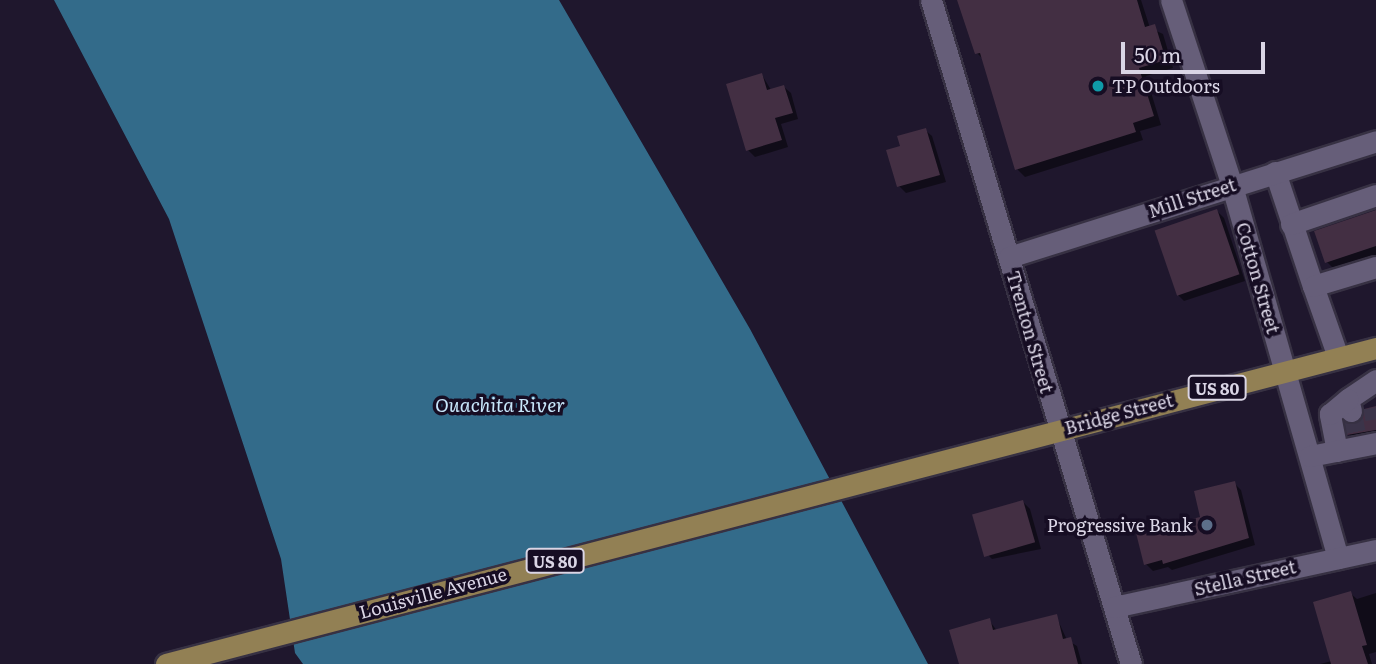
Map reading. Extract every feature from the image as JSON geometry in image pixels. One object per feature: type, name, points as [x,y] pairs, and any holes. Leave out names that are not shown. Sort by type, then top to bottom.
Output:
[{"type":"main road","name":"Bridge Street","points":[[943,458],[1285,370],[1338,357],[1374,352]]},
{"type":"main road","name":"Louisville Avenue","points":[[166,664],[943,458]]},
{"type":"street","name":"Trenton Street","points":[[931,0],[1058,430],[1131,664]]},
{"type":"street","name":"Cotton Street","points":[[1171,0],[1231,186],[1338,558]]},
{"type":"street","name":"Mill Street","points":[[1009,257],[1376,141]]},
{"type":"street","points":[[1275,172],[1338,357]]},
{"type":"street","points":[[1291,224],[1376,195]]},
{"type":"street","points":[[1313,286],[1376,267]]},
{"type":"street","points":[[1310,456],[1356,444],[1330,414],[1349,405],[1373,382]]},
{"type":"street","points":[[1373,382],[1374,407]]},
{"type":"street","name":"Stella Street","points":[[1114,607],[1376,550]]},
{"type":"water","name":"Ouachita River","points":[[54,0],[559,0],[750,329],[928,664],[303,664],[295,653],[281,559],[169,219]]},
{"type":"building","points":[[957,0],[1137,0],[1145,27],[1155,24],[1166,60],[1139,68],[1154,116],[1133,123],[1136,132],[1015,170],[980,53],[975,54]]},
{"type":"building","points":[[762,73],[767,90],[784,85],[793,113],[775,118],[782,140],[746,151],[726,84]]},
{"type":"building","points":[[926,128],[940,175],[897,187],[886,150],[900,146],[897,136]]},
{"type":"building","points":[[1217,209],[1239,274],[1177,296],[1155,230]]},
{"type":"building","points":[[1376,210],[1376,246],[1325,263],[1314,231]]},
{"type":"building","points":[[1376,406],[1376,430],[1347,435],[1345,422],[1355,423],[1364,409]]},
{"type":"building","name":"Progressive Bank","points":[[1235,481],[1249,538],[1163,564],[1162,560],[1144,565],[1136,533],[1200,517],[1194,491]]},
{"type":"building","points":[[1023,500],[1035,542],[984,557],[972,515]]},
{"type":"building","points":[[1351,591],[1367,645],[1362,646],[1368,664],[1331,664],[1313,602]]},
{"type":"building","points":[[1057,614],[1063,639],[1071,637],[1078,664],[959,664],[949,630],[990,618],[993,630]]},
{"type":"tunnel","points":[[1374,407],[1376,419]]},
{"type":"tunnel","points":[[1351,411],[1356,436]]},
{"type":"place","name":"TP Outdoors","points":[[1098,86]]},
{"type":"place","name":"Progressive Bank","points":[[1207,525]]}]
